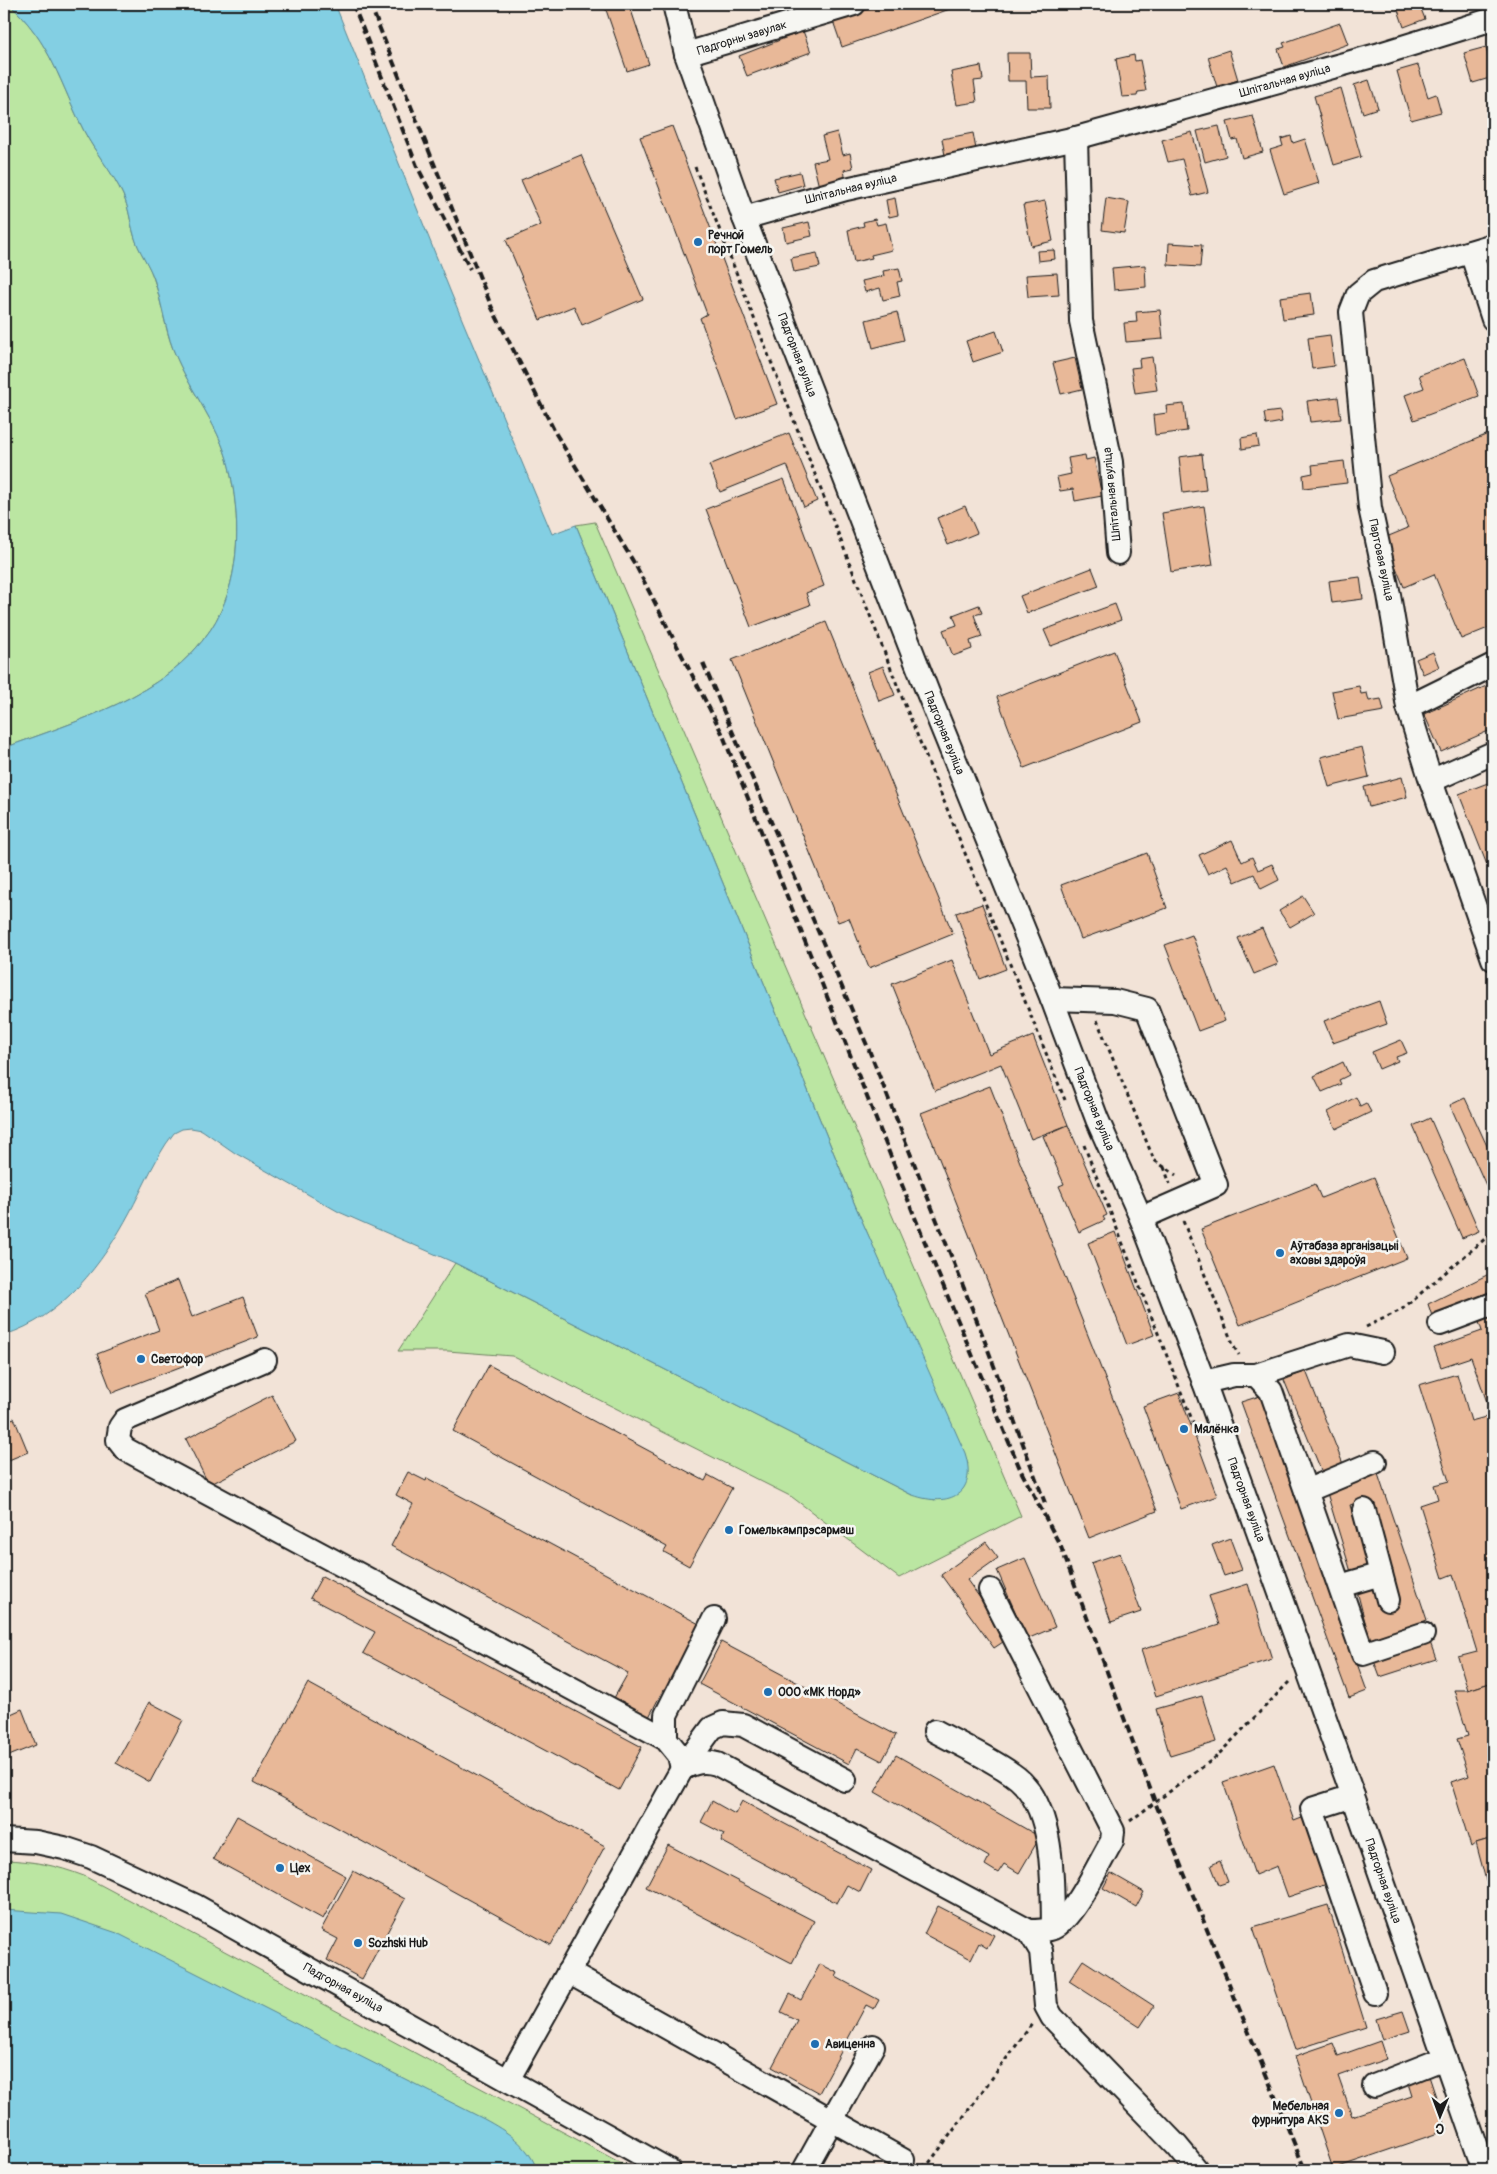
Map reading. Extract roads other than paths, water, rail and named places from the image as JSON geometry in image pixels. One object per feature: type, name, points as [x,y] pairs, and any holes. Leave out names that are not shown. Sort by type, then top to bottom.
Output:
[{"type":"street","name":"Падгорная вуліца","points":[[674,4],[686,54],[744,218],[928,693],[1052,999],[1097,1120],[1141,1218],[1204,1382],[1353,1796],[1484,2170]]},
{"type":"street","name":"Падгорны завулак","points":[[686,54],[854,4]]},
{"type":"street","name":"Шпітальная вуліца","points":[[744,218],[846,189],[1076,138],[1380,54],[1493,19]]},
{"type":"street","name":"Шпітальная вуліца","points":[[1076,138],[1082,322],[1111,462],[1118,553]]},
{"type":"street","name":"Партовая вуліца","points":[[1493,245],[1374,280],[1358,294],[1351,312],[1370,508],[1389,596],[1408,707],[1431,781],[1493,959]]},
{"type":"street","points":[[1470,252],[1493,319]]},
{"type":"street","points":[[1408,707],[1493,665]]},
{"type":"street","points":[[1431,781],[1493,752]]},
{"type":"street","points":[[1052,999],[1115,1001],[1147,1010],[1216,1185],[1141,1218]]},
{"type":"street","points":[[1440,1324],[1493,1304]]},
{"type":"street","points":[[1204,1382],[1234,1375],[1250,1368],[1349,1345],[1383,1352]]},
{"type":"street","points":[[265,1360],[125,1420],[120,1427],[118,1440],[125,1449],[666,1739],[679,1755],[682,1769]]},
{"type":"street","points":[[1250,1368],[1271,1391],[1363,1654],[1422,1634]]},
{"type":"street","points":[[1306,1491],[1375,1462]]},
{"type":"street","points":[[1364,1510],[1388,1600]]},
{"type":"street","points":[[1340,1586],[1381,1574]]},
{"type":"street","points":[[682,1769],[691,1763],[717,1764],[1030,1931],[1042,1931],[1054,1927],[1070,1913],[1112,1841],[1114,1834],[990,1590]]},
{"type":"street","points":[[666,1739],[666,1715],[714,1619]]},
{"type":"street","points":[[508,2080],[682,1769],[712,1728],[724,1723],[743,1725],[845,1780]]},
{"type":"street","points":[[935,1730],[1014,1774],[1028,1790],[1046,1829],[1051,1855],[1054,1927]]},
{"type":"street","points":[[1353,1796],[1312,1809],[1375,1993]]},
{"type":"street","name":"Падгорная вуліца","points":[[4,1840],[36,1842],[64,1848],[91,1857],[196,1906],[669,2170]]},
{"type":"street","points":[[1030,1931],[1041,1951],[1045,1999],[1048,2011],[1177,2146],[1197,2170]]},
{"type":"street","points":[[568,1972],[903,2160]]},
{"type":"street","points":[[804,2170],[873,2046]]},
{"type":"street","points":[[1374,2086],[1445,2058]]},
{"type":"water","points":[[9,4],[335,4],[451,293],[552,534],[576,525],[855,1205],[965,1453],[968,1468],[967,1480],[963,1489],[956,1495],[946,1499],[935,1500],[910,1494],[455,1263],[339,1212],[235,1153],[202,1130],[191,1128],[182,1129],[174,1133],[166,1144],[119,1231],[94,1269],[79,1286],[44,1316],[25,1327],[4,1335],[4,748],[60,728],[118,704],[170,672],[192,653],[211,629],[221,612],[233,574],[237,535],[234,495],[227,459],[214,426],[188,381],[173,349],[155,282],[136,241],[123,195],[84,131],[45,48],[23,18]]},
{"type":"water","points":[[4,1910],[61,1914],[117,1933],[492,2124],[523,2146],[537,2170],[4,2170]]},
{"type":"railway","points":[[353,4],[417,166],[470,269]]},
{"type":"railway","points":[[370,4],[492,308],[556,434],[636,566],[722,733],[924,1240],[1021,1471],[1061,1547],[1155,1802],[1305,2170]]},
{"type":"railway","points":[[703,663],[869,1050],[981,1331],[1045,1503]]},
{"type":"place","name":"Речной порт Гомель","points":[[698,242]]},
{"type":"place","name":"Аўтабаза арганізацыі аховы здароўя","points":[[1280,1253]]},
{"type":"place","name":"Светофор","points":[[141,1359]]},
{"type":"place","name":"Мялёнка","points":[[1184,1429]]},
{"type":"place","name":"Гомелькампрэсармаш","points":[[729,1530]]},
{"type":"place","name":"ООО «МК Норд»","points":[[768,1692]]},
{"type":"place","name":"Цех","points":[[280,1868]]},
{"type":"place","name":"Sozhski Hub","points":[[358,1943]]},
{"type":"place","name":"Авиценна","points":[[815,2044]]},
{"type":"place","name":"Мебельная фурнитура AKS","points":[[1339,2113]]}]
